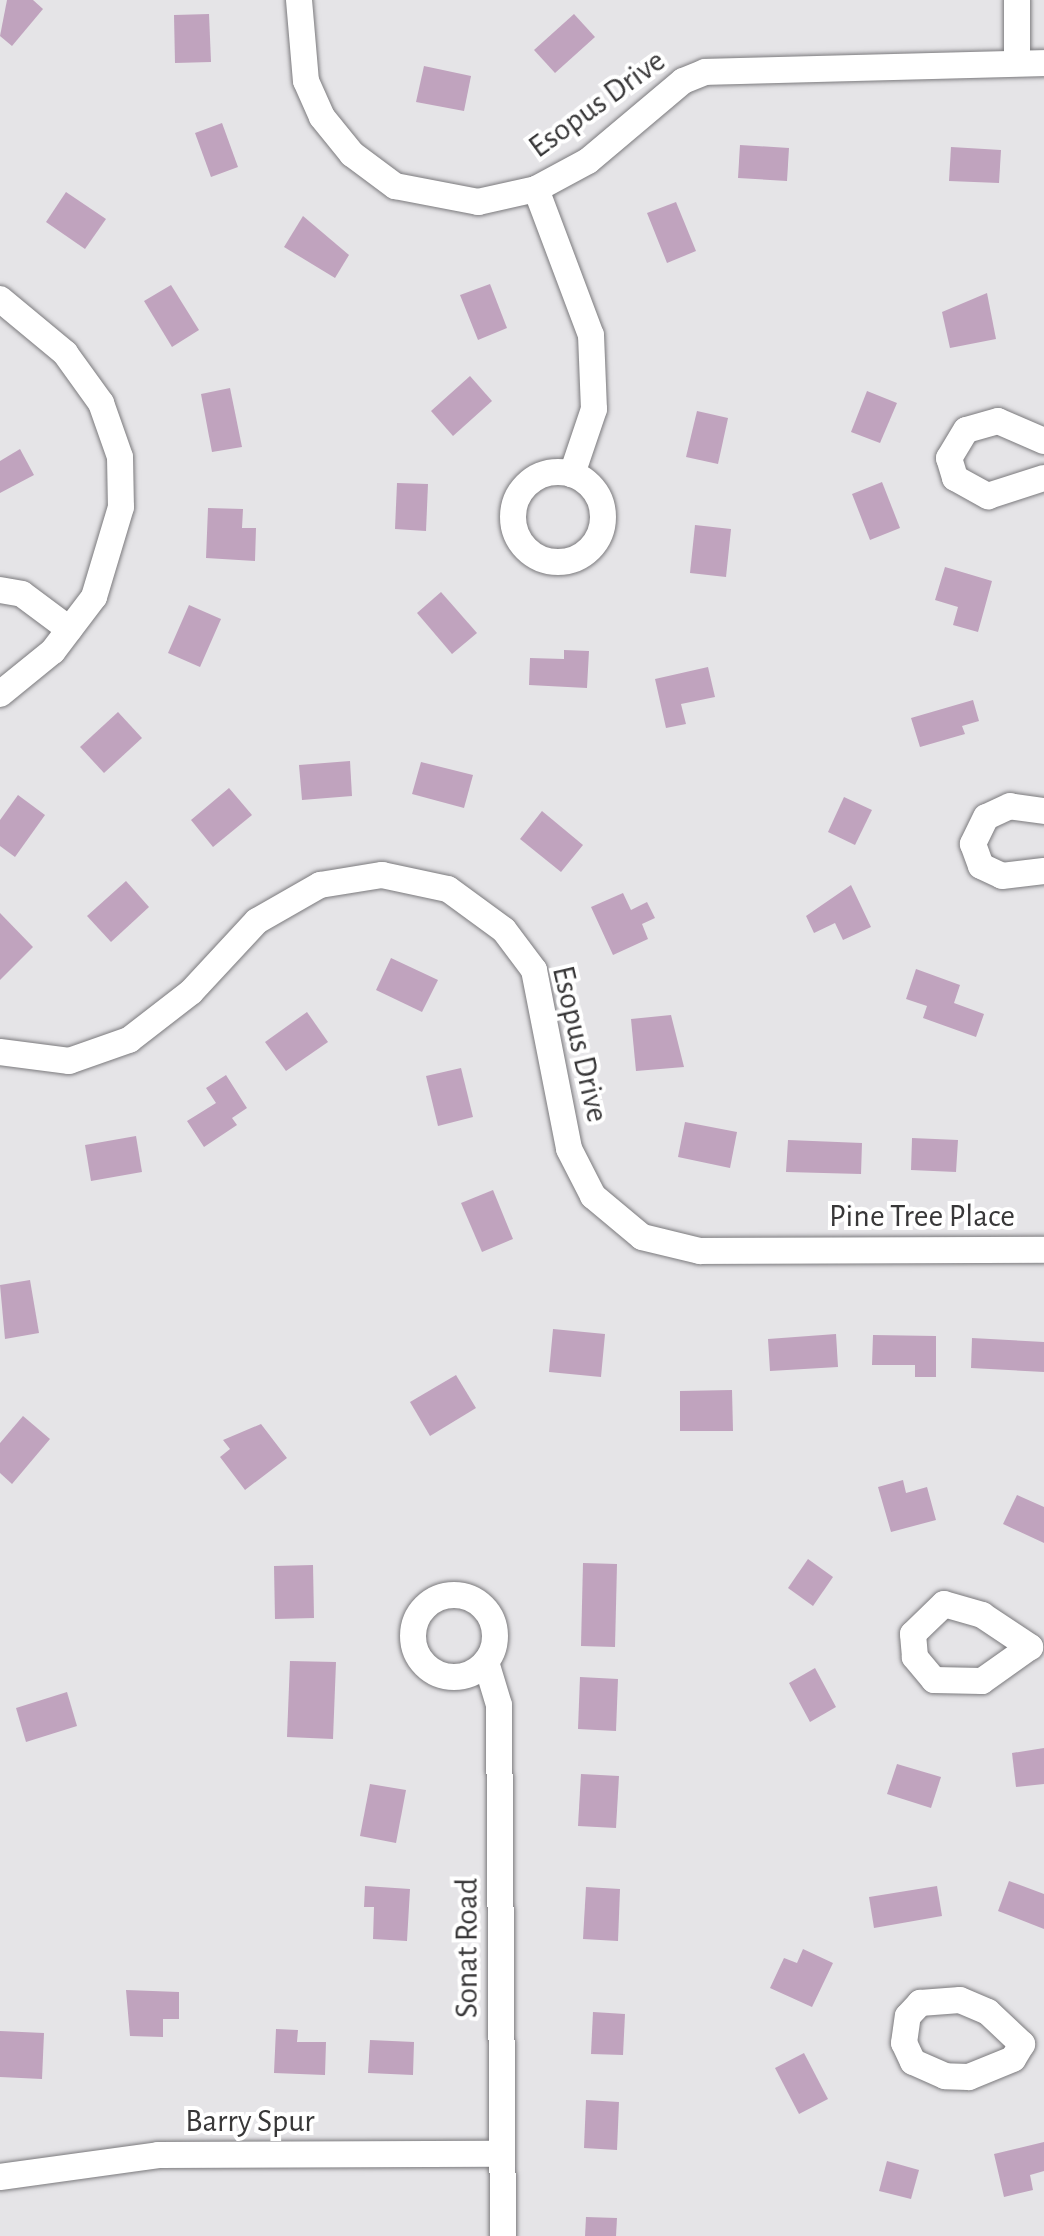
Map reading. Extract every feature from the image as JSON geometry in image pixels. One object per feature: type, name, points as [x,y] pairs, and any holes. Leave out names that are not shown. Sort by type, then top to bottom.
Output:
[{"type":"street","name":"Esopus Drive","points":[[299,0],[306,81],[322,117],[372,171],[433,197],[478,202],[536,189],[588,161],[683,81],[705,72],[1044,63]]},
{"type":"street","points":[[1017,0],[1017,63]]},
{"type":"street","points":[[536,189],[591,335],[594,409],[572,474]]},
{"type":"street","points":[[0,299],[82,373],[120,457],[115,542],[94,597],[69,629],[3,687]]},
{"type":"street","points":[[1044,441],[998,421],[966,430],[949,458],[955,478],[974,494],[1001,496],[1044,478]]},
{"type":"street","points":[[0,590],[22,594],[69,629]]},
{"type":"street","points":[[1044,811],[1010,806],[986,817],[973,844],[981,866],[1002,876],[1044,871]]},
{"type":"street","name":"Esopus Drive","points":[[0,1052],[69,1061],[129,1040],[191,992],[257,921],[320,885],[382,875],[448,889],[504,930],[534,970],[569,1149],[593,1196],[642,1237],[700,1251],[800,1251]]},
{"type":"street","name":"Pine Tree Place","points":[[800,1251],[1044,1250]]},
{"type":"street","name":"Sonat Road","points":[[486,1662],[499,1705],[503,2236]]},
{"type":"street","name":"Barry Spur","points":[[0,2177],[158,2155],[502,2154]]},
{"type":"building","points":[[7,0],[33,0],[43,9],[12,46],[0,36]]},
{"type":"building","points":[[209,14],[211,62],[175,63],[174,15]]},
{"type":"building","points":[[574,14],[595,37],[555,73],[534,50]]},
{"type":"building","points":[[424,66],[471,76],[464,111],[416,102]]},
{"type":"building","points":[[222,123],[238,167],[211,177],[195,133]]},
{"type":"building","points":[[740,145],[789,148],[787,181],[738,178]]},
{"type":"building","points":[[951,147],[1001,150],[999,183],[949,181]]},
{"type":"building","points":[[66,192],[106,219],[85,249],[46,222]]},
{"type":"building","points":[[676,202],[696,251],[667,263],[647,213]]},
{"type":"building","points":[[303,216],[349,255],[335,278],[284,247]]},
{"type":"building","points":[[490,284],[507,328],[478,340],[460,295]]},
{"type":"building","points":[[171,285],[199,330],[172,347],[144,301]]},
{"type":"building","points":[[987,293],[996,339],[950,348],[942,312]]},
{"type":"building","points":[[470,376],[492,401],[453,436],[431,411]]},
{"type":"building","points":[[230,388],[242,447],[212,452],[201,394]]},
{"type":"building","points":[[867,391],[897,403],[880,443],[851,432]]},
{"type":"building","points":[[697,411],[728,418],[718,464],[686,457]]},
{"type":"building","points":[[20,449],[34,475],[0,493],[0,461]]},
{"type":"building","points":[[882,482],[900,528],[870,540],[852,494]]},
{"type":"building","points":[[397,483],[428,484],[426,531],[395,529]]},
{"type":"building","points":[[208,508],[243,509],[242,528],[256,528],[255,561],[206,558]]},
{"type":"building","points":[[695,525],[731,529],[726,577],[690,573]]},
{"type":"building","points":[[945,567],[992,581],[978,632],[953,625],[958,607],[935,600]]},
{"type":"building","points":[[441,592],[477,633],[452,654],[417,613]]},
{"type":"building","points":[[189,605],[221,619],[200,667],[168,653]]},
{"type":"building","points":[[564,650],[589,651],[587,688],[529,685],[530,658],[564,659]]},
{"type":"building","points":[[708,667],[715,697],[681,704],[686,724],[666,728],[655,679]]},
{"type":"building","points":[[973,700],[979,721],[962,726],[965,734],[920,747],[911,718]]},
{"type":"building","points":[[118,712],[142,738],[104,773],[80,747]]},
{"type":"building","points":[[350,761],[352,796],[302,800],[299,765]]},
{"type":"building","points":[[421,762],[473,775],[464,808],[412,794]]},
{"type":"building","points":[[229,788],[252,815],[213,847],[191,820]]},
{"type":"building","points":[[18,795],[45,815],[15,857],[0,846],[0,820]]},
{"type":"building","points":[[844,797],[872,810],[855,845],[828,832]]},
{"type":"building","points":[[542,811],[583,845],[561,872],[520,839]]},
{"type":"building","points":[[126,881],[149,907],[111,942],[87,916]]},
{"type":"building","points":[[851,885],[871,927],[843,940],[835,923],[814,933],[806,916]]},
{"type":"building","points":[[623,893],[631,910],[647,902],[655,918],[642,924],[648,939],[613,955],[591,907]]},
{"type":"building","points":[[0,913],[33,947],[0,980]]},
{"type":"building","points":[[391,958],[438,980],[422,1012],[376,990]]},
{"type":"building","points":[[916,969],[960,985],[954,1003],[984,1014],[976,1037],[923,1018],[927,1006],[906,999]]},
{"type":"building","points":[[307,1012],[328,1042],[286,1071],[265,1042]]},
{"type":"building","points":[[671,1015],[684,1067],[636,1071],[631,1019]]},
{"type":"building","points":[[461,1068],[473,1117],[438,1126],[426,1076]]},
{"type":"building","points":[[226,1075],[247,1108],[232,1118],[237,1125],[204,1147],[187,1121],[216,1103],[206,1088]]},
{"type":"building","points":[[685,1122],[737,1132],[730,1168],[678,1157]]},
{"type":"building","points":[[136,1136],[142,1172],[91,1181],[85,1145]]},
{"type":"building","points":[[912,1138],[958,1140],[956,1172],[911,1170]]},
{"type":"building","points":[[788,1140],[862,1143],[861,1174],[786,1172]]},
{"type":"building","points":[[493,1190],[513,1239],[482,1252],[461,1203]]},
{"type":"building","points":[[30,1280],[39,1333],[5,1339],[0,1285]]},
{"type":"building","points":[[553,1329],[605,1334],[601,1377],[549,1372]]},
{"type":"building","points":[[836,1334],[838,1367],[770,1371],[768,1339]]},
{"type":"building","points":[[873,1335],[936,1336],[936,1377],[915,1377],[915,1365],[872,1365]]},
{"type":"building","points":[[972,1338],[1044,1342],[1044,1372],[971,1368]]},
{"type":"building","points":[[456,1375],[476,1408],[430,1436],[410,1402]]},
{"type":"building","points":[[732,1390],[733,1431],[680,1431],[680,1391]]},
{"type":"building","points":[[23,1416],[50,1439],[12,1484],[0,1473],[0,1443]]},
{"type":"building","points":[[261,1424],[287,1458],[245,1490],[220,1457],[230,1449],[223,1440]]},
{"type":"building","points":[[903,1480],[906,1493],[927,1487],[936,1520],[891,1532],[878,1487]]},
{"type":"building","points":[[1017,1495],[1044,1507],[1044,1543],[1003,1524]]},
{"type":"building","points":[[808,1559],[833,1577],[813,1606],[788,1588]]},
{"type":"building","points":[[583,1563],[617,1564],[615,1647],[581,1646]]},
{"type":"building","points":[[313,1565],[314,1618],[275,1619],[274,1566]]},
{"type":"building","points":[[290,1661],[336,1662],[333,1739],[287,1737]]},
{"type":"building","points":[[815,1668],[836,1707],[810,1722],[789,1683]]},
{"type":"building","points":[[580,1677],[618,1679],[616,1731],[578,1729]]},
{"type":"building","points":[[67,1692],[77,1726],[26,1742],[16,1708]]},
{"type":"building","points":[[1044,1748],[1044,1784],[1016,1787],[1012,1753]]},
{"type":"building","points":[[897,1764],[941,1777],[931,1808],[887,1794]]},
{"type":"building","points":[[581,1774],[619,1776],[616,1828],[578,1826]]},
{"type":"building","points":[[370,1784],[406,1790],[396,1843],[360,1836]]},
{"type":"building","points":[[1009,1881],[1044,1894],[1044,1929],[998,1911]]},
{"type":"building","points":[[365,1886],[410,1889],[407,1941],[373,1939],[374,1907],[364,1907]]},
{"type":"building","points":[[937,1886],[942,1916],[874,1928],[869,1897]]},
{"type":"building","points":[[586,1887],[620,1889],[618,1941],[583,1939]]},
{"type":"building","points":[[803,1949],[833,1963],[812,2007],[770,1988],[784,1958],[797,1963]]},
{"type":"building","points":[[126,1990],[179,1992],[179,2019],[163,2019],[163,2037],[130,2036]]},
{"type":"building","points":[[593,2012],[625,2014],[623,2055],[591,2054]]},
{"type":"building","points":[[276,2029],[298,2030],[297,2042],[326,2042],[325,2075],[274,2073]]},
{"type":"building","points":[[0,2031],[44,2033],[42,2079],[0,2077]]},
{"type":"building","points":[[370,2040],[414,2042],[413,2075],[368,2073]]},
{"type":"building","points":[[804,2053],[828,2099],[799,2114],[775,2068]]},
{"type":"building","points":[[586,2100],[619,2102],[617,2150],[584,2148]]},
{"type":"building","points":[[1044,2142],[1044,2171],[1030,2175],[1033,2190],[1004,2197],[994,2154]]},
{"type":"building","points":[[887,2161],[919,2170],[911,2199],[879,2191]]},
{"type":"building","points":[[586,2217],[617,2218],[616,2236],[585,2236]]}]
